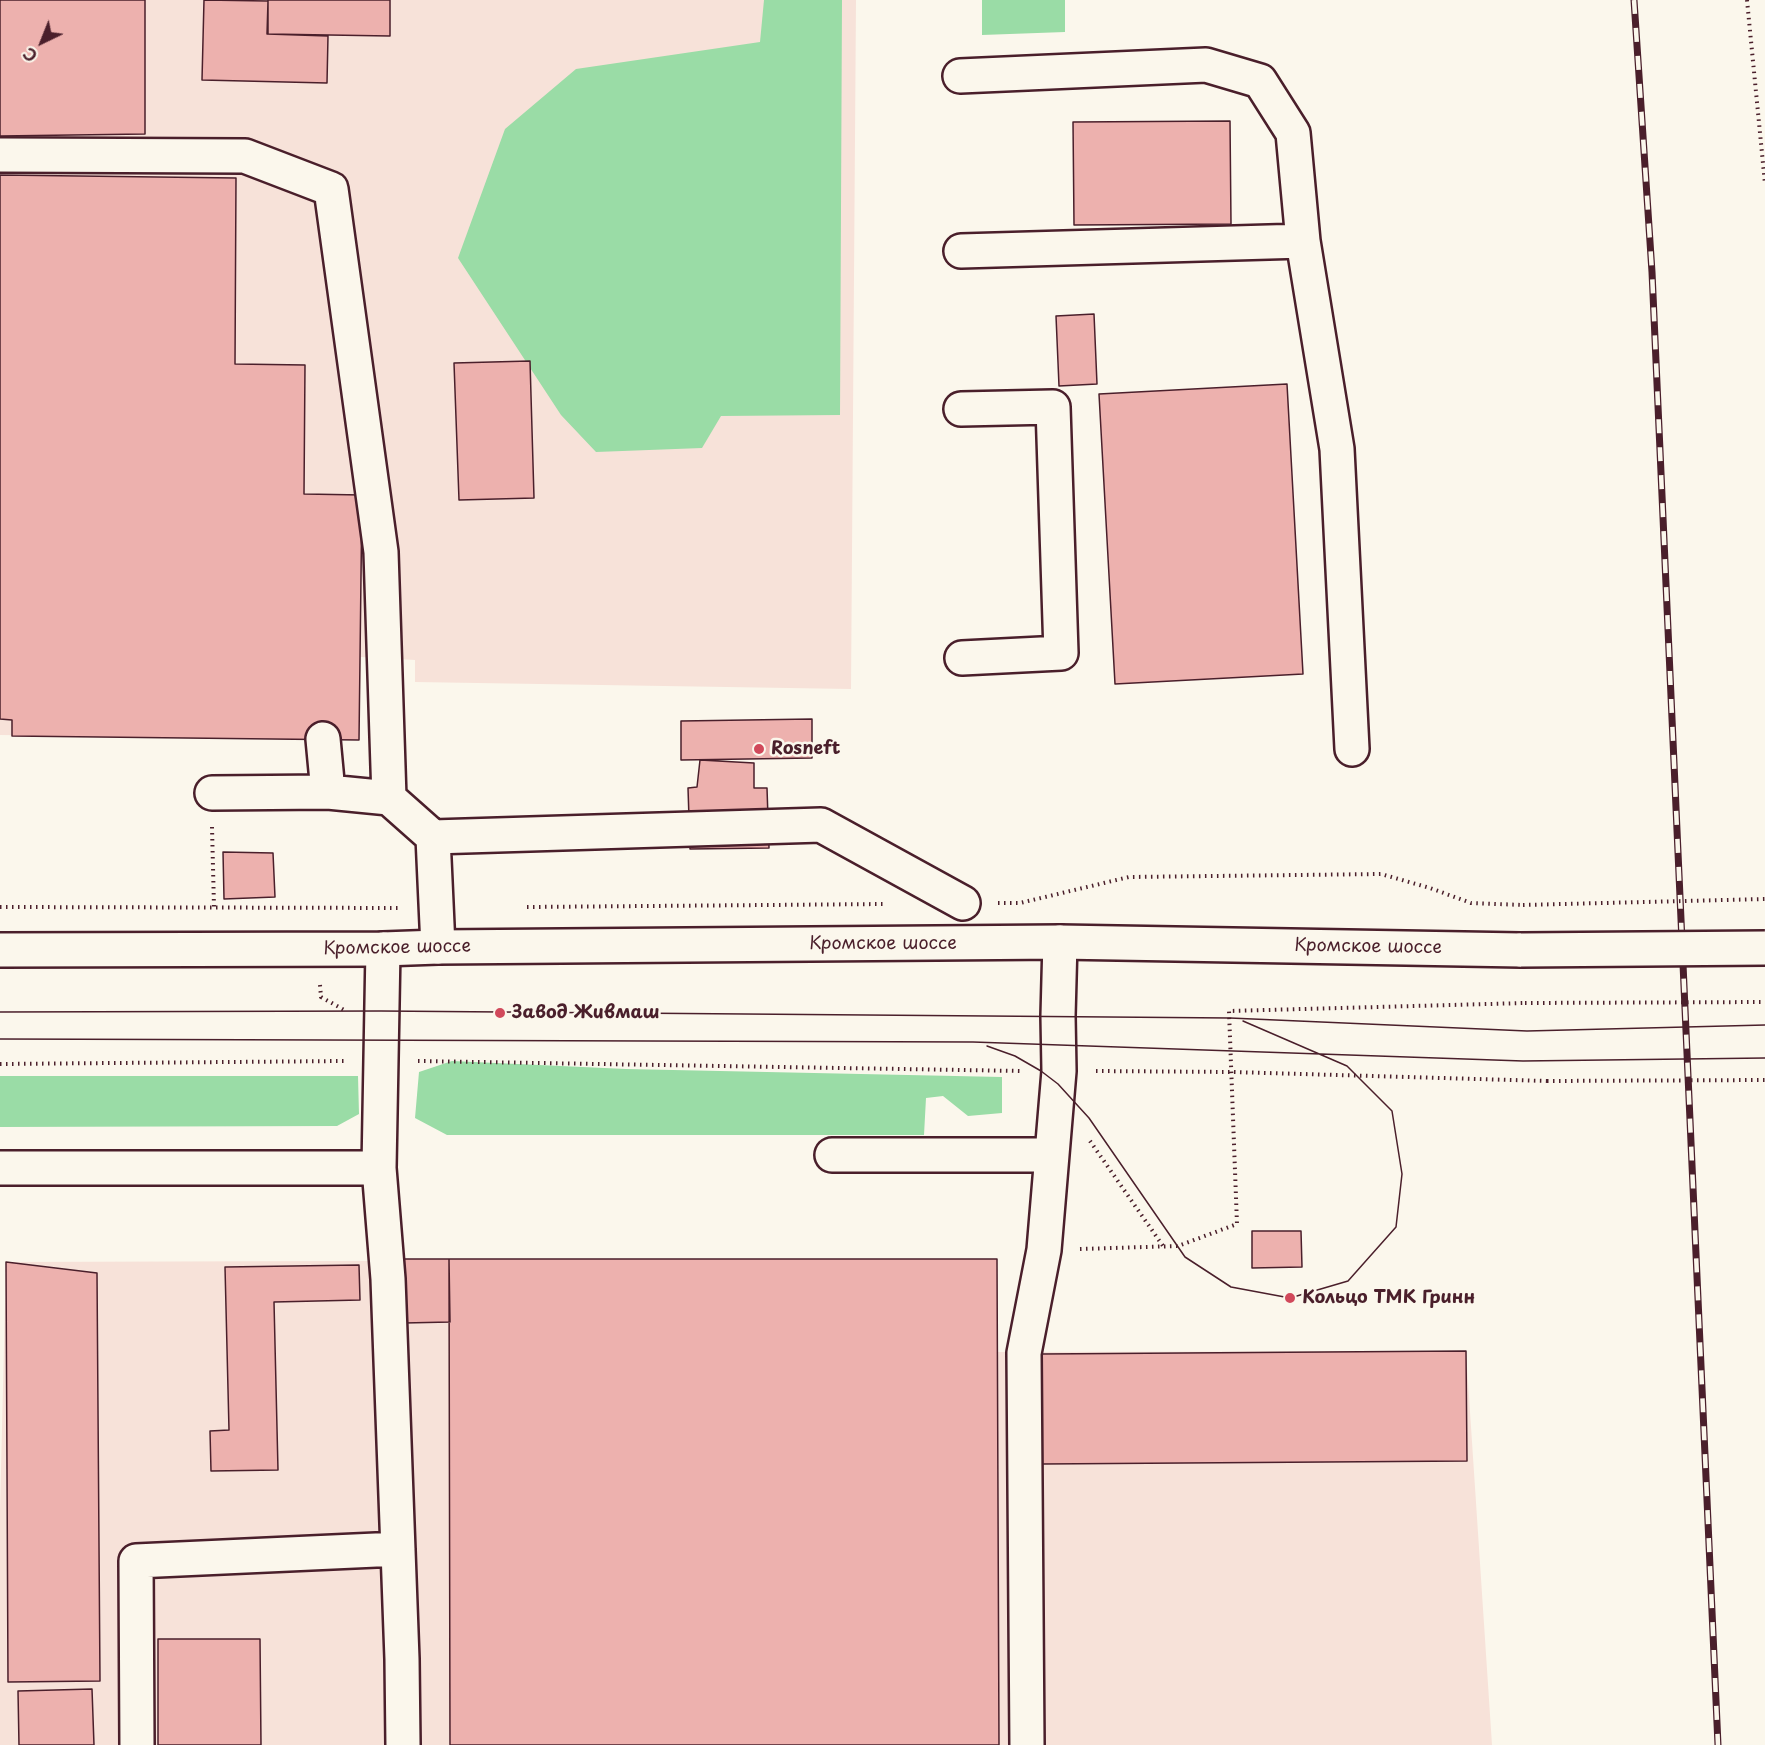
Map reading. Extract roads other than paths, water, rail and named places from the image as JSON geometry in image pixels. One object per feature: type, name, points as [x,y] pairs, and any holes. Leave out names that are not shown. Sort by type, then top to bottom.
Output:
[{"type":"main road","points":[[960,76],[1206,66],[1260,81],[1293,133],[1303,242],[1337,449],[1352,749]]},
{"type":"main road","points":[[0,155],[245,156],[331,189],[381,552],[388,798]]},
{"type":"main road","points":[[961,251],[1303,242]]},
{"type":"main road","points":[[961,409],[1053,407],[1061,653],[962,658]]},
{"type":"main road","points":[[323,739],[328,792]]},
{"type":"main road","points":[[212,793],[328,792],[388,798],[433,837],[820,825],[963,903]]},
{"type":"main road","points":[[433,837],[438,947]]},
{"type":"main road","points":[[1027,1745],[1024,1353],[1044,1250],[1059,1071],[1060,942]]},
{"type":"main road","name":"Кромское шоссе","points":[[0,950],[383,949],[1060,942],[1521,950],[1765,948]]},
{"type":"main road","points":[[383,949],[379,1168],[388,1279],[403,1745]]},
{"type":"main road","points":[[832,1155],[1052,1155]]},
{"type":"main road","points":[[0,1168],[379,1168]]},
{"type":"main road","points":[[136,1745],[136,1561],[398,1548]]},
{"type":"tram line","points":[[0,1012],[381,1011],[1230,1018],[1527,1031],[1765,1025]]},
{"type":"tram line","points":[[987,1046],[1015,1056],[1058,1084],[1089,1118],[1185,1257],[1231,1287],[1290,1298],[1348,1281],[1396,1227],[1402,1174],[1392,1111],[1347,1066],[1243,1021]]},
{"type":"tram line","points":[[0,1039],[973,1042],[1523,1061],[1765,1058]]},
{"type":"railway","points":[[1634,0],[1652,272],[1718,1745]]},
{"type":"place","name":"Rosneft","points":[[759,749]]},
{"type":"place","name":"Завод Живмаш","points":[[500,1013]]},
{"type":"place","name":"Кольцо ТМК Гринн","points":[[1290,1298]]}]
